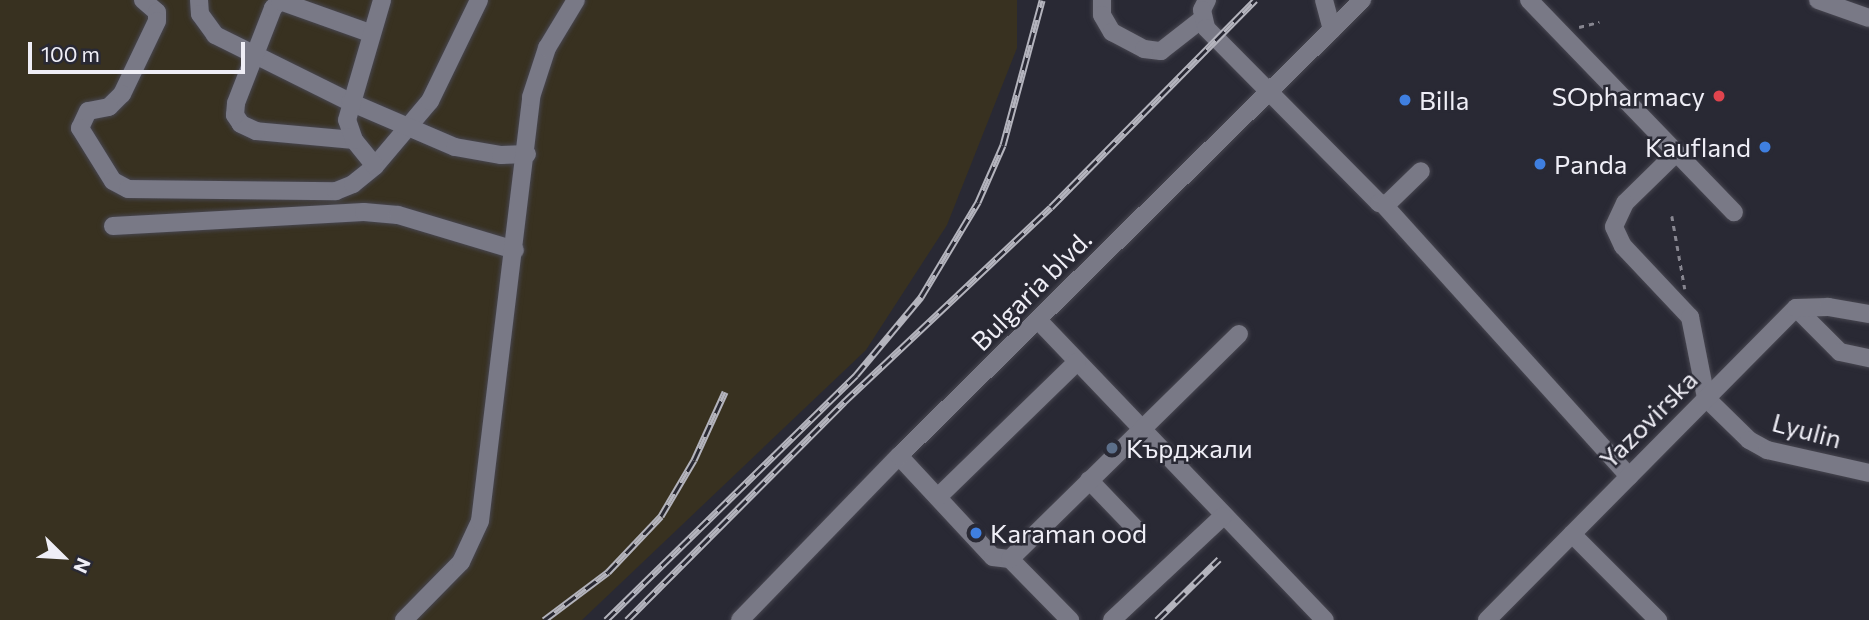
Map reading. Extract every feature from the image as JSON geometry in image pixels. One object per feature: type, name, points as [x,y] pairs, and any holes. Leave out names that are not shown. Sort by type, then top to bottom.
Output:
[{"type":"street","points":[[143,0],[157,12],[157,21],[122,94],[109,107],[88,110],[80,128],[120,187],[335,191],[353,184],[376,166],[443,82],[479,0]]},
{"type":"street","points":[[199,0],[200,14],[215,35],[349,102],[455,147],[527,154]]},
{"type":"street","points":[[376,166],[354,140],[347,120],[349,102],[382,0]]},
{"type":"street","points":[[404,620],[455,569],[480,521],[527,154],[531,97],[547,48],[576,0]]},
{"type":"street","points":[[1102,0],[1102,15],[1112,32],[1144,49],[1161,51],[1202,19],[1207,0]]},
{"type":"street","points":[[1324,0],[1332,30]]},
{"type":"street","name":"Bulgaria blvd.","points":[[740,620],[899,456],[1362,0]]},
{"type":"street","points":[[1529,0],[1734,212]]},
{"type":"street","points":[[1818,0],[1869,18]]},
{"type":"street","points":[[354,140],[256,131],[241,124],[236,103],[273,8],[280,1],[370,33]]},
{"type":"street","points":[[1202,19],[1268,93],[1383,204],[1629,476]]},
{"type":"street","points":[[1676,153],[1625,203],[1614,227],[1623,246],[1690,317],[1706,398]]},
{"type":"street","points":[[1383,204],[1421,171]]},
{"type":"street","points":[[113,226],[364,212],[398,215],[515,250]]},
{"type":"street","points":[[1796,308],[1828,307],[1869,314]]},
{"type":"street","points":[[1796,308],[1840,352],[1869,358]]},
{"type":"street","name":"Yazovirska","points":[[1487,620],[1796,308]]},
{"type":"street","points":[[1038,320],[1325,620]]},
{"type":"street","points":[[1010,559],[1239,334]]},
{"type":"street","points":[[938,497],[1077,362]]},
{"type":"street","name":"Lyulin","points":[[1706,398],[1749,440],[1767,450],[1869,472]]},
{"type":"street","points":[[899,456],[993,557],[1010,559],[1070,620]]},
{"type":"street","points":[[1089,480],[1135,528]]},
{"type":"street","points":[[1112,620],[1223,516]]},
{"type":"street","points":[[1572,534],[1658,620]]},
{"type":"path","points":[[1560,32],[1599,22]]},
{"type":"path","points":[[1672,216],[1686,292]]},
{"type":"shaded area","points":[[0,0],[1017,0],[1017,48],[947,225],[866,350],[582,620],[0,620]]},
{"type":"railway","points":[[606,620],[856,375],[921,297],[978,202],[1003,145],[1042,0]]},
{"type":"railway","points":[[627,620],[844,402],[1051,207],[1255,0]]},
{"type":"railway","points":[[544,620],[608,572],[661,516],[694,460],[725,392]]},
{"type":"railway","points":[[1157,620],[1219,559]]},
{"type":"place","name":"SOpharmacy","points":[[1719,96]]},
{"type":"place","name":"Billa","points":[[1405,100]]},
{"type":"place","name":"Kaufland","points":[[1765,147]]},
{"type":"place","name":"Panda","points":[[1540,164]]},
{"type":"place","name":"Кърджали","points":[[1112,448]]},
{"type":"place","name":"Karaman ood","points":[[976,533]]}]
